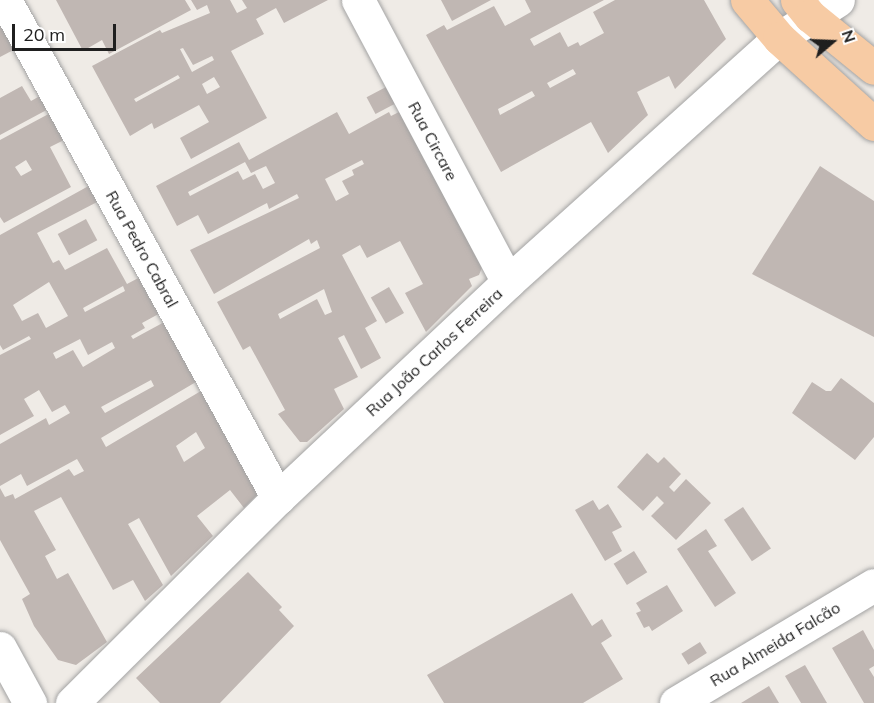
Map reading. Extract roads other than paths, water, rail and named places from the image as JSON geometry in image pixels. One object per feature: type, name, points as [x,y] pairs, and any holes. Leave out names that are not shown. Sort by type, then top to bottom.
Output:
[{"type":"main road","points":[[747,0],[779,38],[874,124]]},
{"type":"main road","points":[[804,8],[874,69]]},
{"type":"street","name":"Rua Pedro Cabral","points":[[5,0],[278,498]]},
{"type":"street","name":"Rua Circare","points":[[358,0],[508,282]]},
{"type":"street","name":"Rua João Carlos Ferreira","points":[[72,703],[278,498],[508,282],[779,38],[804,8],[838,0]]},
{"type":"street","name":"Rua Almeida Falcão","points":[[676,703],[874,585]]},
{"type":"street","points":[[0,648],[30,703]]}]
